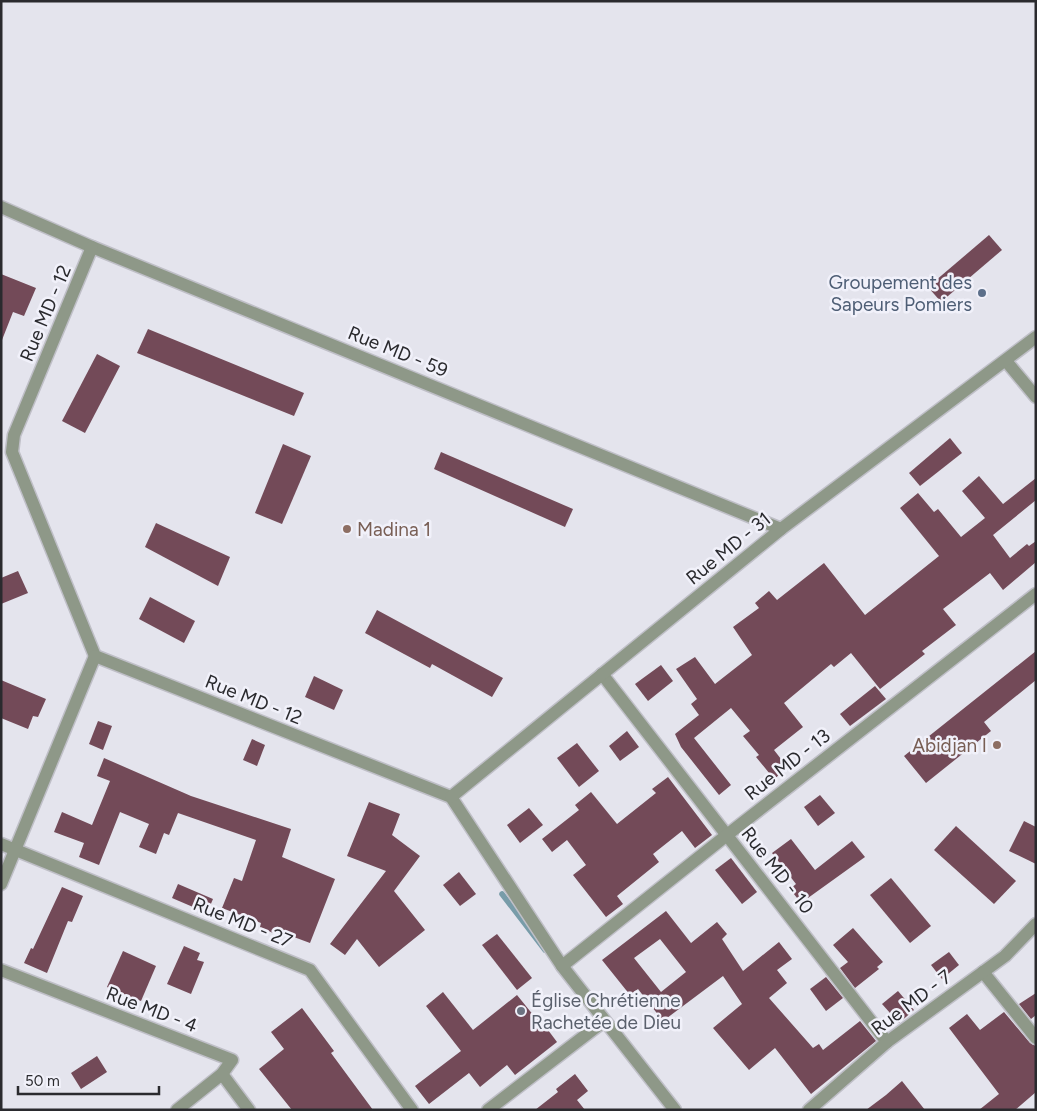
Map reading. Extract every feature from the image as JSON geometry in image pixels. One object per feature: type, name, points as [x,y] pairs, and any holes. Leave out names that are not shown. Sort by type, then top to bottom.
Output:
[{"type":"street","name":"Rue MD - 59","points":[[1,207],[92,247],[781,528]]},
{"type":"street","name":"Rue MD - 12","points":[[92,247],[14,435],[12,452],[95,656],[451,798]]},
{"type":"street","name":"Rue MD - 31","points":[[451,798],[781,528],[1036,337]]},
{"type":"street","points":[[1006,361],[1036,397]]},
{"type":"street","name":"Rue MD - 13","points":[[562,966],[1036,594]]},
{"type":"street","points":[[1,884],[95,656]]},
{"type":"street","name":"Rue MD - 10","points":[[602,674],[888,1042]]},
{"type":"street","points":[[451,798],[562,966],[675,1110]]},
{"type":"street","name":"Rue MD - 27","points":[[1,844],[310,970],[412,1110]]},
{"type":"street","name":"Rue MD - 7","points":[[809,1110],[888,1042],[1005,956],[1036,924]]},
{"type":"street","name":"Rue MD - 4","points":[[1,970],[232,1060],[222,1074]]},
{"type":"street","points":[[983,972],[1036,1038]]},
{"type":"street","points":[[488,1110],[604,1021]]},
{"type":"street","points":[[177,1110],[222,1074],[249,1110]]},
{"type":"building","points":[[989,235],[1002,250],[941,302],[928,287]]},
{"type":"building","points":[[1,274],[36,288],[24,316],[13,312],[2,340]]},
{"type":"building","points":[[148,329],[304,393],[294,416],[137,353]]},
{"type":"building","points":[[97,354],[120,366],[85,433],[62,421]]},
{"type":"building","points":[[950,438],[962,453],[920,486],[909,473]]},
{"type":"building","points":[[283,444],[311,456],[282,524],[255,513]]},
{"type":"building","points":[[441,452],[573,509],[565,527],[434,469]]},
{"type":"building","points":[[979,476],[1003,504],[1036,478],[1036,500],[993,535],[1010,558],[1027,544],[1029,546],[1036,541],[1036,562],[1003,590],[990,573],[943,609],[956,625],[922,651],[925,654],[880,689],[851,653],[834,667],[831,664],[784,703],[803,727],[774,750],[788,768],[774,779],[756,757],[759,755],[743,736],[750,731],[731,708],[694,738],[731,785],[719,795],[681,747],[675,734],[699,715],[691,704],[697,699],[676,669],[695,657],[715,684],[752,655],[733,627],[759,608],[755,603],[769,591],[777,600],[824,563],[865,615],[939,556],[900,508],[918,493],[934,512],[938,509],[961,537],[985,518],[962,491]]},
{"type":"building","points":[[156,523],[230,557],[218,586],[145,547]]},
{"type":"building","points":[[18,571],[28,593],[1,604],[1,578]]},
{"type":"building","points":[[150,597],[195,621],[184,643],[139,619]]},
{"type":"building","points":[[377,610],[503,678],[492,697],[432,664],[430,668],[365,633]]},
{"type":"building","points":[[1036,651],[1036,680],[984,722],[991,731],[926,783],[904,756]]},
{"type":"building","points":[[661,665],[673,681],[648,701],[635,684]]},
{"type":"building","points":[[314,676],[343,690],[334,710],[305,697]]},
{"type":"building","points":[[1,680],[46,699],[38,717],[33,716],[28,729],[1,718]]},
{"type":"building","points":[[875,686],[886,699],[850,726],[840,714]]},
{"type":"building","points":[[98,721],[112,726],[103,750],[89,744]]},
{"type":"building","points":[[627,731],[639,747],[620,761],[609,746]]},
{"type":"building","points":[[252,739],[265,745],[257,766],[243,760]]},
{"type":"building","points":[[577,743],[599,771],[579,787],[557,758]]},
{"type":"building","points":[[104,758],[191,796],[291,829],[282,857],[335,879],[310,943],[275,930],[273,933],[260,927],[261,923],[222,908],[234,878],[242,881],[256,840],[178,813],[169,835],[164,833],[156,854],[139,847],[149,824],[120,812],[99,865],[79,857],[84,843],[54,832],[62,812],[92,825],[110,781],[97,776]]},
{"type":"building","points":[[668,777],[712,835],[695,848],[682,831],[653,854],[659,862],[617,896],[623,904],[606,917],[573,875],[586,865],[567,840],[552,852],[542,839],[579,810],[575,805],[591,792],[617,824],[656,793],[652,789]]},
{"type":"building","points":[[820,795],[835,813],[818,826],[804,807]]},
{"type":"building","points":[[369,802],[400,814],[392,835],[420,856],[394,891],[425,930],[379,967],[357,939],[345,955],[330,944],[386,871],[347,856]]},
{"type":"building","points":[[529,808],[543,825],[520,843],[507,825]]},
{"type":"building","points":[[1024,821],[1036,827],[1036,864],[1009,851]]},
{"type":"building","points":[[956,826],[1016,881],[994,904],[934,850]]},
{"type":"building","points":[[791,839],[815,870],[852,841],[865,857],[801,903],[790,889],[796,884],[772,853]]},
{"type":"building","points":[[731,858],[757,892],[742,904],[715,870]]},
{"type":"building","points":[[459,872],[476,894],[460,906],[443,885]]},
{"type":"building","points":[[891,878],[931,926],[910,943],[870,895]]},
{"type":"building","points":[[178,884],[213,899],[207,913],[172,898]]},
{"type":"building","points":[[62,887],[83,896],[72,922],[68,921],[47,973],[24,963],[31,948],[33,949]]},
{"type":"building","points":[[666,911],[691,943],[717,922],[727,934],[722,939],[743,971],[779,942],[792,959],[777,970],[787,983],[769,998],[813,1048],[819,1044],[823,1050],[860,1021],[876,1041],[811,1094],[775,1048],[749,1070],[713,1028],[742,1004],[723,976],[663,1021],[638,989],[630,995],[602,960]],"holes":[[[660,939],[686,972],[661,992],[634,958]]]},
{"type":"building","points":[[853,928],[883,962],[877,967],[879,969],[855,988],[840,968],[848,962],[833,945]]},
{"type":"building","points":[[497,934],[532,978],[517,990],[482,945]]},
{"type":"building","points":[[184,946],[200,953],[197,960],[204,962],[191,994],[167,984]]},
{"type":"building","points":[[123,951],[156,966],[141,1001],[107,987]]},
{"type":"building","points":[[949,952],[959,965],[942,979],[931,965]]},
{"type":"building","points":[[826,977],[843,998],[826,1011],[810,989]]},
{"type":"building","points":[[898,991],[914,1010],[899,1023],[882,1004]]},
{"type":"building","points":[[443,992],[473,1030],[517,995],[534,1016],[536,1014],[557,1042],[515,1075],[507,1065],[480,1087],[469,1073],[429,1104],[415,1086],[461,1051],[426,1006]]},
{"type":"building","points":[[1036,993],[1036,1015],[1031,1019],[1019,1004]]},
{"type":"building","points":[[302,1008],[334,1051],[331,1053],[373,1110],[292,1110],[259,1069],[284,1049],[271,1032]]},
{"type":"building","points":[[1004,1012],[1030,1043],[1036,1046],[1036,1092],[1015,1110],[979,1110],[999,1094],[949,1028],[967,1014],[980,1030]]},
{"type":"building","points":[[97,1056],[107,1072],[81,1089],[71,1073]]},
{"type":"building","points":[[575,1074],[588,1091],[577,1100],[585,1110],[535,1110],[558,1092],[556,1089]]},
{"type":"building","points":[[902,1081],[925,1110],[866,1110],[886,1095]]},
{"type":"waterway","points":[[502,894],[545,950]]},
{"type":"place","name":"Groupement des Sapeurs Pomiers","points":[[982,293]]},
{"type":"place","name":"Madina 1","points":[[347,529]]},
{"type":"place","name":"Abidjan I","points":[[997,745]]},
{"type":"place","name":"Église Chrétienne Rachetée de Dieu","points":[[521,1011]]}]
